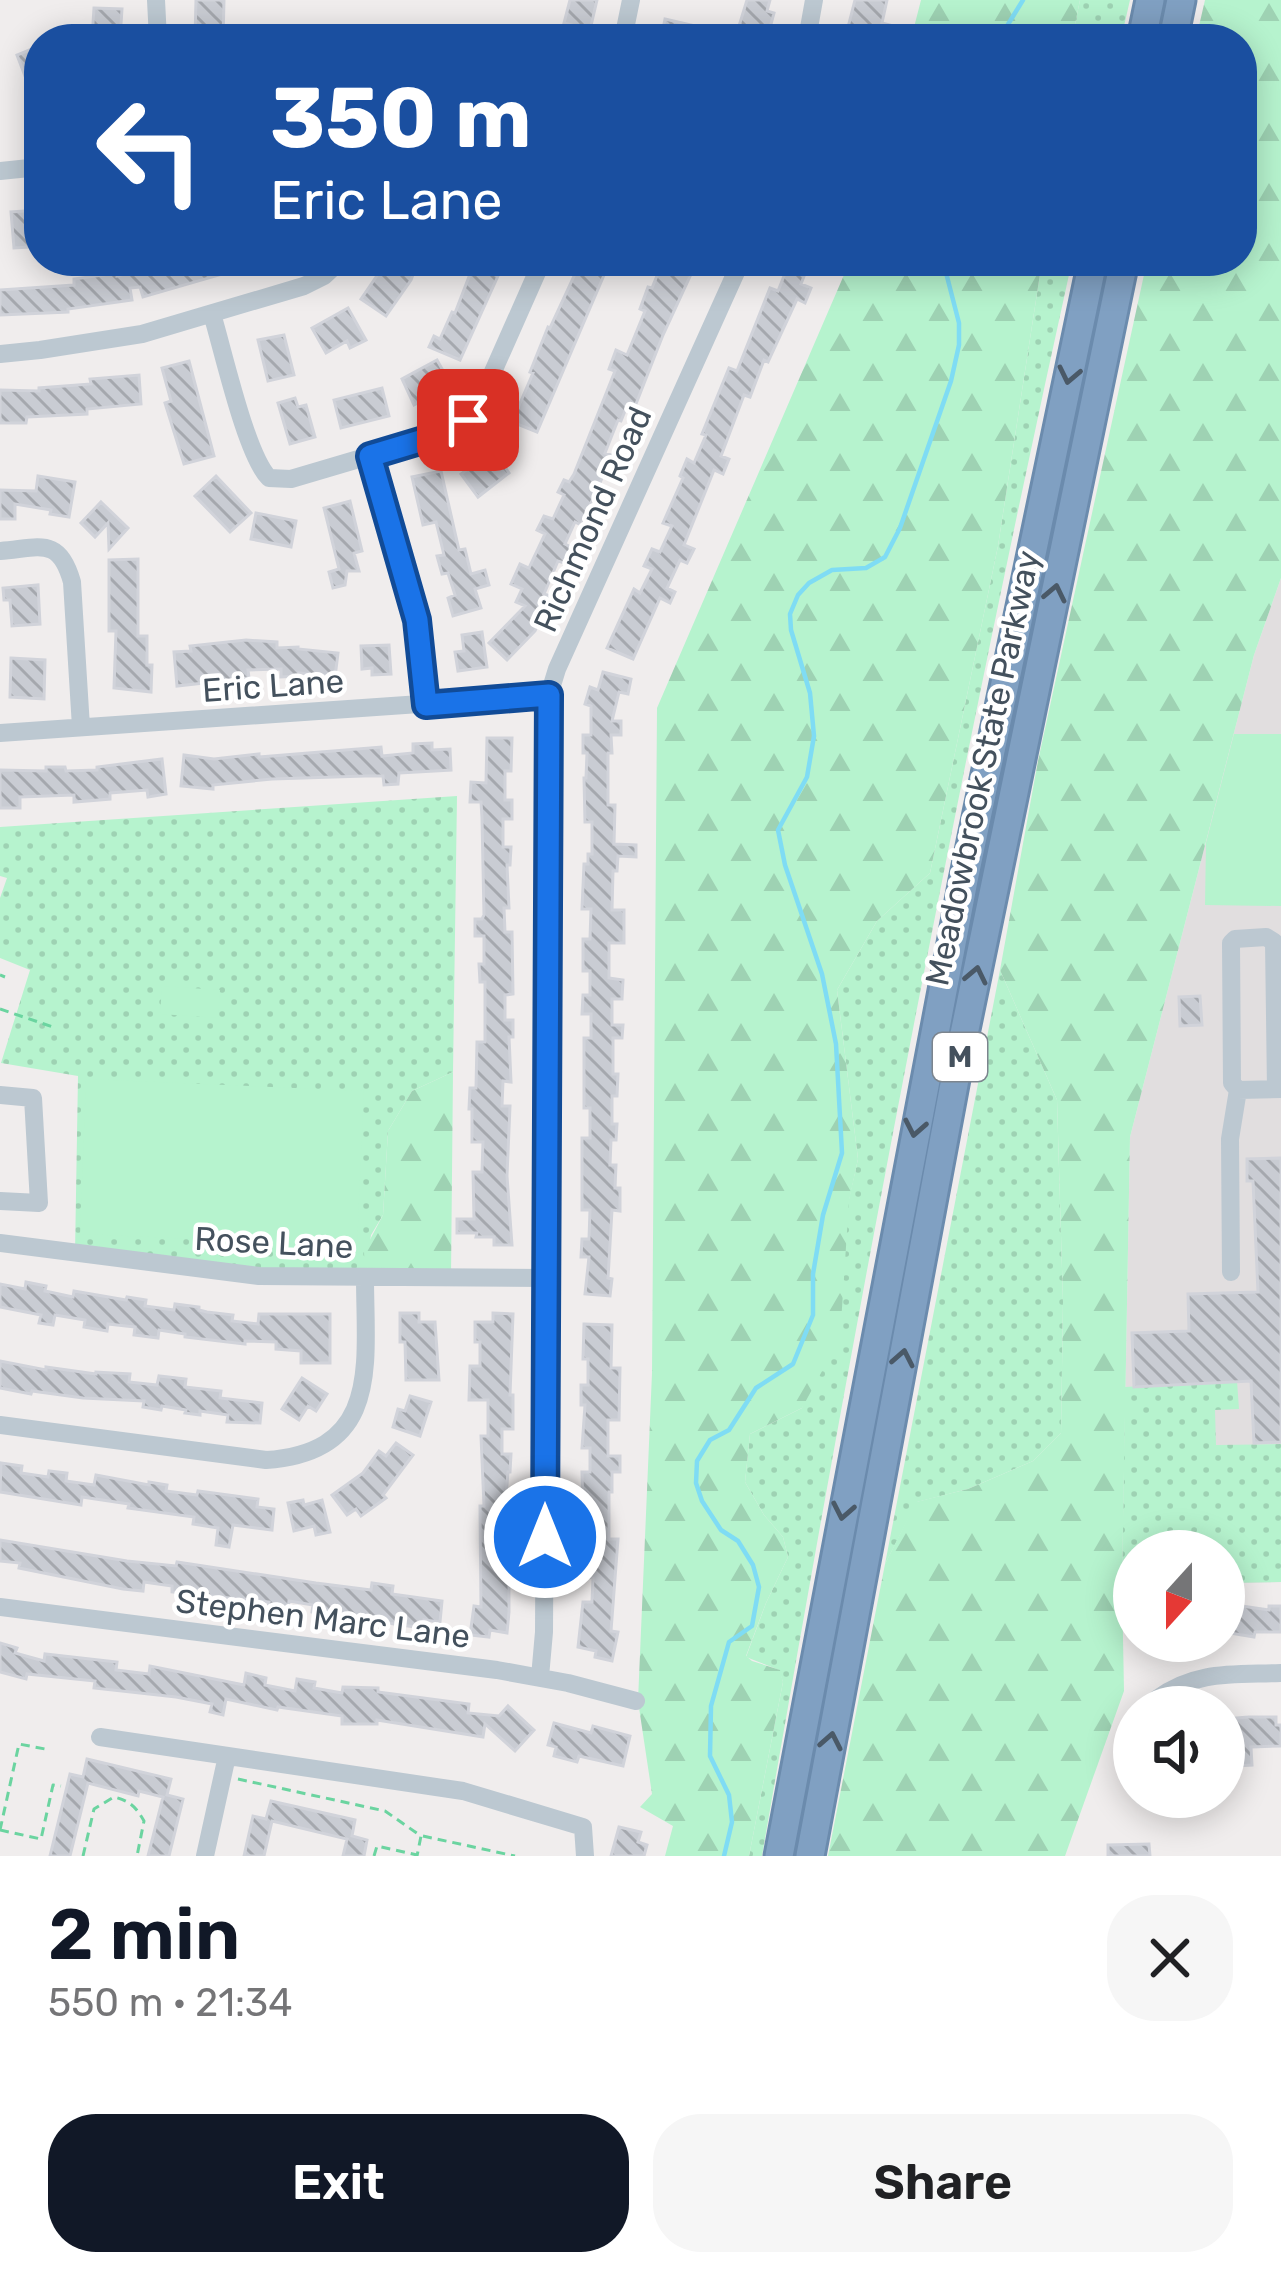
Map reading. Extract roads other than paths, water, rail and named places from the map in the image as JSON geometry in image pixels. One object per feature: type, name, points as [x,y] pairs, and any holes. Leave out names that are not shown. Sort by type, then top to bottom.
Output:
[{"type":"highway","name":"Meadowbrook State Parkway","points":[[779,1856],[964,880],[1090,276]]},
{"type":"highway","name":"Meadowbrook State Parkway","points":[[810,1856],[954,1085],[1121,276]]},
{"type":"street","points":[[0,354],[142,334],[324,276]]},
{"type":"street","points":[[212,314],[250,443],[265,476],[292,479],[450,432],[468,420],[535,276]]},
{"type":"street","name":"Richmond Road","points":[[540,1677],[549,695],[556,669],[734,276]]},
{"type":"street","points":[[370,456],[417,620],[426,705]]},
{"type":"street","points":[[0,551],[51,549],[65,560],[72,582],[81,728]]},
{"type":"street","name":"Eric Lane","points":[[0,733],[549,695]]},
{"type":"street","points":[[1232,1271],[1230,1139],[1238,1090],[1232,1083],[1231,943],[1235,939],[1278,939],[1278,1089],[1238,1090]]},
{"type":"street","points":[[0,1095],[33,1098],[39,1203],[0,1201]]},
{"type":"street","name":"Rose Lane","points":[[0,1244],[238,1274],[546,1278]]},
{"type":"street","points":[[0,1425],[266,1460],[305,1454],[345,1426],[358,1404],[365,1373],[365,1277]]},
{"type":"street","name":"Stephen Marc Lane","points":[[0,1607],[540,1677],[636,1701]]},
{"type":"street","points":[[1177,1686],[1204,1676],[1281,1673]]},
{"type":"street","points":[[100,1737],[225,1766],[464,1791],[583,1828],[585,1856]]},
{"type":"street","points":[[205,1856],[225,1766]]},
{"type":"waterway","points":[[1008,24],[1023,0]]},
{"type":"waterway","points":[[724,1856],[732,1822],[729,1795],[710,1756],[711,1706],[729,1642],[752,1626],[759,1587],[753,1565],[738,1541],[721,1530],[702,1501],[696,1483],[697,1461],[710,1440],[729,1430],[756,1388],[793,1364],[813,1315],[813,1274],[823,1215],[842,1153],[836,1044],[822,974],[778,830],[807,777],[814,736],[810,693],[790,614],[809,583],[832,570],[866,568],[885,557],[900,528],[959,345],[959,323],[947,276]]}]
